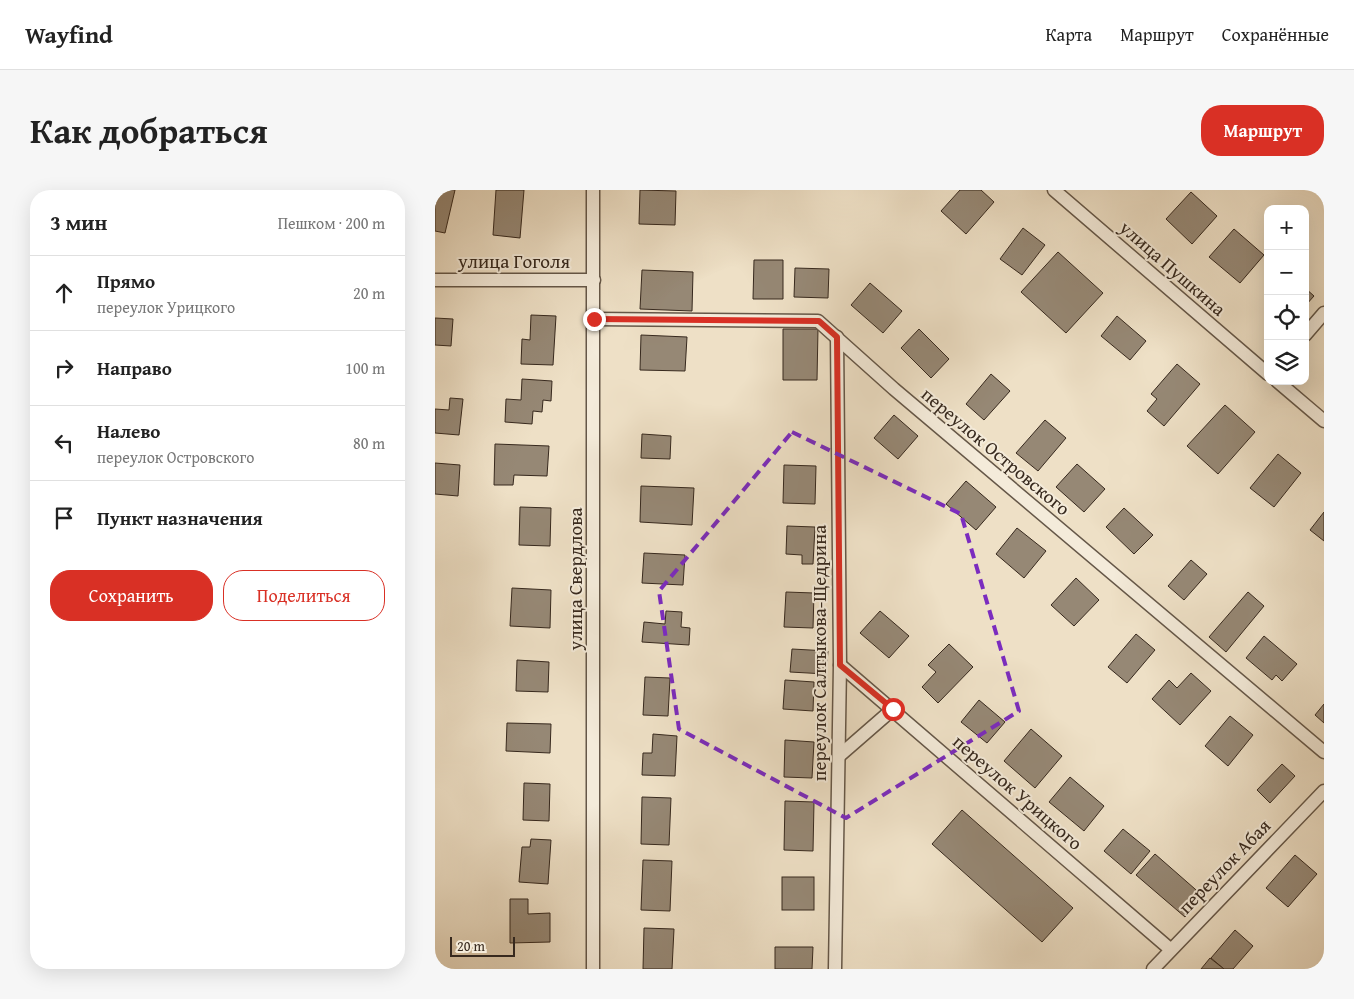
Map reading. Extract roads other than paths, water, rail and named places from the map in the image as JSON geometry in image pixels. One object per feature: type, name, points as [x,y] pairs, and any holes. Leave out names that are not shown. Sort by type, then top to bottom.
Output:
[{"type":"lane","name":"улица Свердлова","points":[[593,190],[593,969]]},
{"type":"lane","name":"улица Пушкина","points":[[1054,190],[1264,371]]},
{"type":"lane","name":"улица Гоголя","points":[[435,280],[594,280]]},
{"type":"lane","points":[[1309,330],[1324,313]]},
{"type":"lane","name":"переулок Островского","points":[[594,319],[819,321],[894,389],[1324,752]]},
{"type":"lane","name":"переулок Салтыкова-Щедрина","points":[[835,969],[840,665],[837,337]]},
{"type":"lane","points":[[1282,385],[1324,421]]},
{"type":"lane","name":"переулок Урицкого","points":[[840,665],[1170,949]]},
{"type":"lane","points":[[839,756],[893,709]]},
{"type":"lane","name":"переулок Абая","points":[[1153,969],[1170,949],[1324,791]]}]
